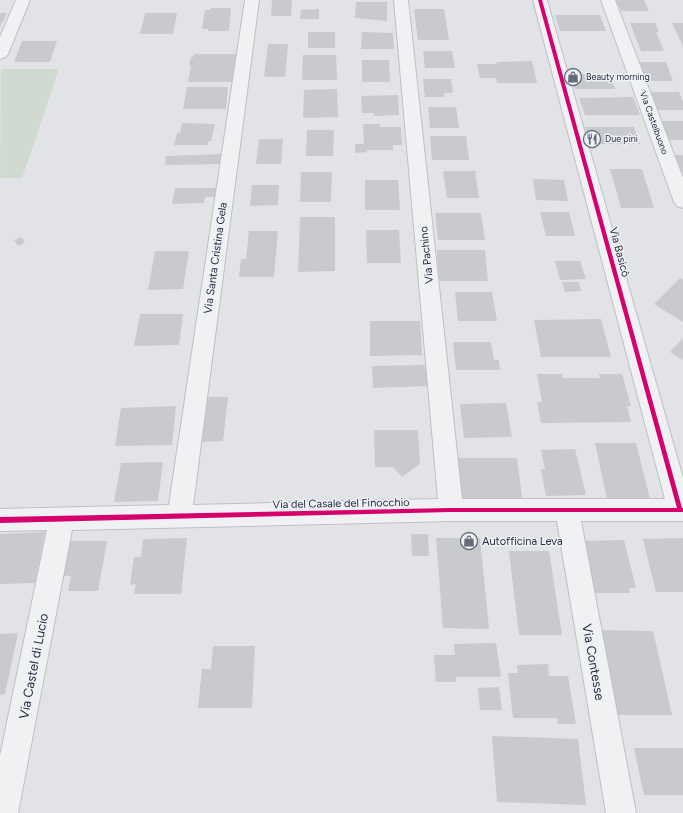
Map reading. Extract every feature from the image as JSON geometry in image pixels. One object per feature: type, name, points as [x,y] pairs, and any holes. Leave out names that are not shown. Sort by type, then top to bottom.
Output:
[{"type":"street","points":[[0,54],[23,0]]},
{"type":"street","name":"Via Santa Cristina Gela","points":[[178,517],[252,0]]},
{"type":"street","name":"Via Pachino","points":[[401,0],[451,510]]},
{"type":"street","name":"Via Basicò","points":[[540,0],[682,510]]},
{"type":"street","name":"Via Castelbuono","points":[[608,0],[683,202]]},
{"type":"street","name":"Via del Casale del Finocchio","points":[[0,520],[451,510],[682,510]]},
{"type":"street","name":"Via Contesse","points":[[567,511],[621,813]]},
{"type":"street","name":"Via Castel di Lucio","points":[[3,813],[62,518]]},
{"type":"shaded area","points":[[1,69],[59,69],[22,178],[0,178]]},
{"type":"building","points":[[272,0],[292,0],[291,16],[271,16]]},
{"type":"building","points":[[616,0],[644,0],[649,11],[621,11]]},
{"type":"building","points":[[356,2],[387,2],[387,21],[355,18]]},
{"type":"building","points":[[211,8],[231,8],[229,31],[208,31],[208,29],[202,29],[205,10],[210,10]]},
{"type":"building","points":[[319,9],[319,19],[300,19],[301,10]]},
{"type":"building","points":[[414,9],[444,9],[449,40],[418,40]]},
{"type":"building","points":[[0,13],[7,13],[0,27]]},
{"type":"building","points":[[145,13],[177,13],[173,34],[140,34]]},
{"type":"building","points":[[555,15],[600,15],[606,31],[560,31]]},
{"type":"building","points":[[630,23],[655,23],[659,32],[656,32],[664,51],[641,51]]},
{"type":"building","points":[[672,23],[683,23],[683,46]]},
{"type":"building","points":[[308,32],[335,32],[335,48],[308,48]]},
{"type":"building","points":[[362,32],[393,33],[394,49],[361,49]]},
{"type":"building","points":[[22,41],[57,41],[50,62],[14,62]]},
{"type":"building","points":[[268,44],[288,44],[285,77],[264,77]]},
{"type":"building","points":[[423,51],[452,51],[455,68],[425,68]]},
{"type":"building","points":[[194,54],[236,54],[232,82],[188,82],[191,65],[189,65],[191,57],[193,57]]},
{"type":"building","points":[[303,55],[336,55],[337,80],[302,80]]},
{"type":"building","points":[[362,60],[389,60],[390,82],[362,82]]},
{"type":"building","points":[[532,61],[537,83],[497,83],[496,78],[480,78],[477,64],[497,64],[496,62]]},
{"type":"building","points":[[639,62],[666,62],[673,81],[646,81]]},
{"type":"building","points":[[571,74],[610,74],[615,89],[575,89]]},
{"type":"building","points":[[423,79],[451,79],[453,93],[444,93],[445,97],[425,97]]},
{"type":"building","points":[[187,87],[228,87],[226,109],[183,109]]},
{"type":"building","points":[[337,89],[338,117],[303,118],[304,90]]},
{"type":"building","points":[[648,92],[679,92],[683,102],[683,110],[655,110]]},
{"type":"building","points":[[398,95],[399,115],[374,116],[373,113],[362,113],[361,96]]},
{"type":"building","points":[[633,97],[640,115],[585,115],[579,98]]},
{"type":"building","points":[[428,107],[456,107],[459,128],[430,128]]},
{"type":"building","points":[[661,121],[683,121],[683,140],[668,140]]},
{"type":"building","points":[[182,123],[215,124],[211,141],[208,141],[208,145],[174,145],[177,133],[180,133]]},
{"type":"building","points":[[363,124],[380,124],[380,127],[401,127],[402,145],[393,145],[393,150],[367,150],[367,152],[355,153],[355,144],[364,144]]},
{"type":"building","points":[[585,127],[634,127],[640,144],[590,144]]},
{"type":"building","points":[[307,130],[334,130],[333,156],[306,156]]},
{"type":"building","points":[[430,136],[466,136],[469,160],[432,160]]},
{"type":"building","points":[[259,139],[283,139],[281,164],[256,164]]},
{"type":"building","points":[[223,154],[222,164],[165,165],[166,156]]},
{"type":"building","points":[[675,155],[683,155],[683,174]]},
{"type":"building","points":[[610,169],[642,169],[654,208],[621,208]]},
{"type":"building","points":[[443,171],[475,171],[479,198],[447,198]]},
{"type":"building","points":[[301,172],[332,172],[331,202],[300,202]]},
{"type":"building","points":[[533,179],[564,180],[568,201],[536,200]]},
{"type":"building","points":[[365,180],[398,180],[400,210],[365,210]]},
{"type":"building","points":[[252,185],[279,185],[278,205],[250,206]]},
{"type":"building","points":[[175,188],[218,188],[217,197],[205,197],[204,203],[172,204]]},
{"type":"building","points":[[540,212],[569,212],[575,236],[546,236]]},
{"type":"building","points":[[435,213],[481,213],[485,240],[438,240]]},
{"type":"building","points":[[300,217],[335,217],[335,271],[298,272]]},
{"type":"building","points":[[366,230],[399,230],[401,263],[367,263]]},
{"type":"building","points":[[249,231],[278,231],[274,277],[239,277],[241,259],[246,259]]},
{"type":"building","points":[[21,237],[25,242],[18,246],[14,240]]},
{"type":"building","points":[[437,250],[485,250],[488,281],[439,281]]},
{"type":"building","points":[[155,251],[189,251],[183,289],[148,290]]},
{"type":"building","points":[[555,261],[580,261],[586,279],[560,280]]},
{"type":"building","points":[[680,278],[683,280],[683,322],[654,304]]},
{"type":"building","points":[[562,282],[579,282],[581,291],[565,292]]},
{"type":"building","points":[[455,292],[492,292],[497,321],[458,321]]},
{"type":"building","points":[[140,314],[183,314],[179,345],[134,346]]},
{"type":"building","points":[[601,319],[611,357],[541,357],[534,320]]},
{"type":"building","points":[[370,321],[420,321],[422,355],[370,356]]},
{"type":"building","points":[[683,338],[683,360],[670,352]]},
{"type":"building","points":[[453,342],[491,342],[494,360],[499,360],[500,370],[456,370]]},
{"type":"building","points":[[425,365],[428,386],[373,388],[372,366]]},
{"type":"building","points":[[537,374],[562,374],[563,378],[600,378],[599,374],[622,374],[631,406],[627,406],[631,422],[541,423],[537,402],[542,402]]},
{"type":"building","points":[[205,397],[228,397],[223,441],[200,442]]},
{"type":"building","points":[[506,403],[512,437],[464,438],[460,404]]},
{"type":"building","points":[[176,406],[172,445],[115,446],[121,408]]},
{"type":"building","points":[[374,430],[418,430],[420,464],[402,477],[393,467],[375,467]]},
{"type":"building","points":[[595,443],[636,443],[650,499],[607,499]]},
{"type":"building","points":[[575,449],[586,495],[546,496],[541,469],[545,469],[541,450]]},
{"type":"building","points":[[457,458],[517,458],[522,498],[461,498]]},
{"type":"building","points":[[163,462],[158,501],[114,502],[121,463]]},
{"type":"building","points":[[45,532],[35,583],[0,584],[0,534]]},
{"type":"building","points":[[411,534],[428,534],[429,556],[412,556]]},
{"type":"building","points":[[187,538],[181,594],[134,594],[136,584],[130,585],[134,557],[141,557],[143,539]]},
{"type":"building","points":[[436,538],[480,538],[489,629],[443,628]]},
{"type":"building","points":[[683,538],[683,592],[656,592],[643,539]]},
{"type":"building","points":[[624,540],[636,588],[629,588],[630,593],[592,593],[581,541]]},
{"type":"building","points":[[61,541],[107,541],[98,591],[68,591],[71,576],[54,576]]},
{"type":"building","points":[[509,551],[549,551],[562,635],[519,635]]},
{"type":"building","points":[[599,630],[653,631],[672,715],[614,715]]},
{"type":"building","points":[[18,633],[5,694],[0,695],[0,634]]},
{"type":"building","points":[[496,643],[501,677],[456,677],[456,682],[436,682],[434,655],[455,655],[454,644]]},
{"type":"building","points":[[213,646],[255,646],[252,708],[198,708],[202,669],[211,669]]},
{"type":"building","points":[[548,664],[549,676],[568,676],[576,724],[558,724],[557,718],[513,718],[508,673],[518,673],[517,665]]},
{"type":"building","points":[[499,687],[502,710],[480,710],[478,688]]},
{"type":"building","points":[[492,736],[578,739],[586,805],[497,802]]},
{"type":"building","points":[[634,748],[683,748],[683,795],[644,795]]},
{"type":"cycle path","points":[[540,0],[680,510]]},
{"type":"cycle path","points":[[0,520],[451,510],[683,510]]},
{"type":"place","name":"Beauty morning","points":[[573,77]]},
{"type":"place","name":"Due pini","points":[[592,139]]},
{"type":"place","name":"Autofficina Leva","points":[[469,541]]}]
